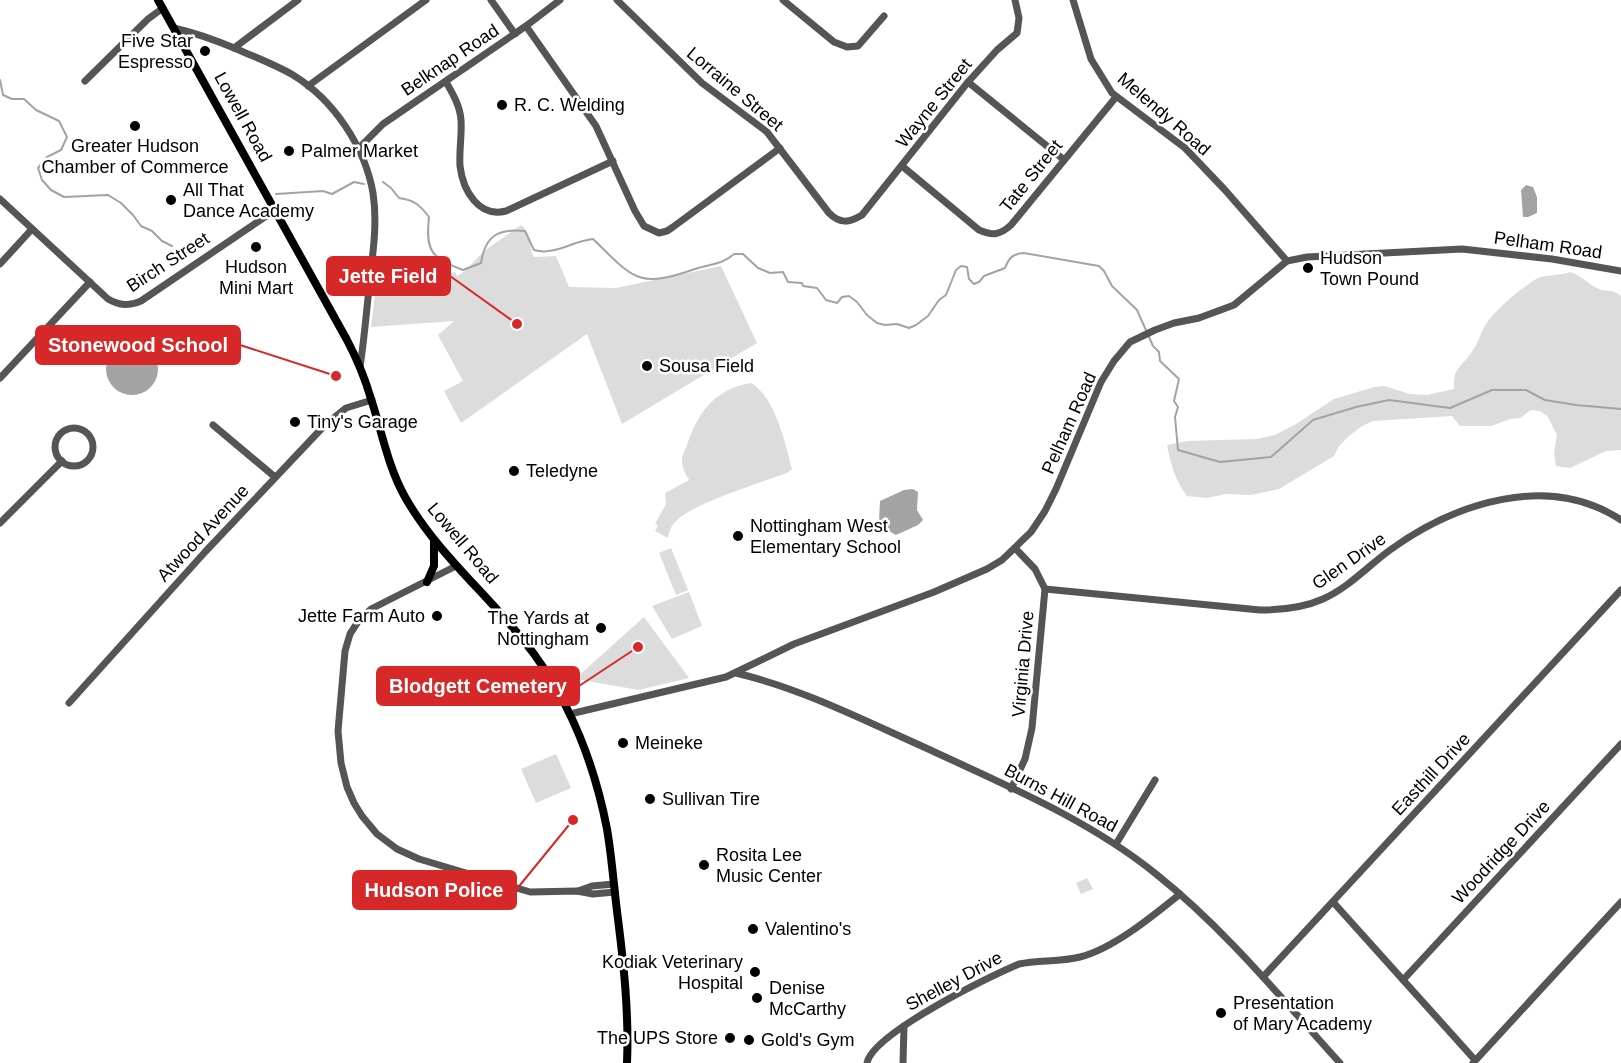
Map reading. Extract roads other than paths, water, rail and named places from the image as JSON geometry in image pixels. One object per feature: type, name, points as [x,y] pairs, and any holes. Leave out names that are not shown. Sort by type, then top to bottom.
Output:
[{"type":"main road","name":"Lowell Road","points":[[161,4],[360,367],[395,475],[410,504],[434,540],[529,646],[570,714],[587,756],[607,830],[628,1013],[627,1063]]},
{"type":"main road","points":[[427,582],[434,566],[434,540]]},
{"type":"street","points":[[234,48],[297,0]]},
{"type":"street","points":[[308,86],[426,0]]},
{"type":"street","points":[[491,0],[515,34]]},
{"type":"street","name":"Belknap Road","points":[[359,148],[383,124],[515,34],[560,0]]},
{"type":"street","name":"Lorraine Street","points":[[617,0],[702,83],[767,132],[834,218],[847,222],[855,219]]},
{"type":"street","points":[[783,0],[834,42],[847,47],[858,46],[884,16]]},
{"type":"street","name":"Wayne Street","points":[[855,219],[867,209],[968,82],[997,50],[1017,33],[1019,18],[1016,0]]},
{"type":"street","name":"Melendy Road","points":[[1073,0],[1091,59],[1098,73],[1116,97],[1185,148],[1287,261]]},
{"type":"street","points":[[85,81],[161,4]]},
{"type":"street","points":[[526,26],[596,126],[639,218],[650,230],[659,233],[667,231],[780,148]]},
{"type":"street","points":[[174,28],[234,48],[279,67],[308,86],[338,116],[359,148],[370,179],[374,224],[360,367]]},
{"type":"street","points":[[446,82],[453,93],[459,111],[462,176],[472,198],[483,210],[490,213],[506,211],[613,161]]},
{"type":"street","points":[[968,82],[1063,159]]},
{"type":"street","name":"Tate Street","points":[[902,166],[980,230],[994,235],[1003,232],[1011,225],[1116,97]]},
{"type":"street","name":"Birch Street","points":[[0,200],[116,304],[133,304],[141,301],[275,210]]},
{"type":"street","points":[[0,264],[32,229]]},
{"type":"street","name":"Pelham Road","points":[[570,714],[736,673],[794,645],[934,592],[1002,560],[1031,532],[1045,511],[1101,382],[1114,361],[1130,342],[1174,323],[1207,316],[1234,306],[1287,261],[1307,257],[1462,249],[1552,259],[1621,271]]},
{"type":"street","points":[[0,378],[90,282]]},
{"type":"street","name":"Atwood Avenue","points":[[69,703],[274,477],[336,414],[353,405],[372,400]]},
{"type":"street","points":[[213,425],[274,477]]},
{"type":"street","points":[[77,428],[88,434],[93,448],[87,461],[72,466],[62,461],[57,455],[56,447],[57,439],[62,433],[77,428]]},
{"type":"street","points":[[0,523],[62,461]]},
{"type":"street","name":"Glen Drive","points":[[1045,589],[1260,610],[1293,608],[1324,599],[1338,591],[1390,550],[1418,532],[1463,510],[1494,500],[1527,496],[1577,501],[1608,512],[1621,520]]},
{"type":"street","name":"Virginia Drive","points":[[1011,789],[1025,759],[1032,728],[1045,589],[1035,569],[1015,548]]},
{"type":"street","points":[[456,566],[364,614],[354,626],[347,641],[339,719],[339,747],[344,779],[354,803],[377,834],[411,856],[522,890],[546,893],[578,891],[593,894],[614,888]]},
{"type":"street","name":"Easthill Drive","points":[[1263,977],[1621,591]]},
{"type":"street","name":"Burns Hill Road","points":[[736,673],[773,682],[820,700],[1074,819],[1116,844],[1159,876],[1219,931],[1340,1063]]},
{"type":"street","name":"Woodridge Drive","points":[[1403,980],[1621,744]]},
{"type":"street","points":[[1116,844],[1155,780]]},
{"type":"street","name":"Shelley Drive","points":[[867,1063],[871,1053],[915,1017],[1019,964],[1068,959],[1084,956],[1100,949],[1143,925],[1180,894]]},
{"type":"street","points":[[1333,902],[1474,1062],[1621,902]]},
{"type":"street","name":"Shelley Drive","points":[[903,1063],[904,1026]]},
{"type":"waterway","points":[[0,80],[3,95],[12,99],[24,99],[36,110],[59,121],[67,137],[61,150],[47,157],[38,168],[42,180],[51,190],[64,197],[108,195],[121,203],[141,226],[172,246]]},
{"type":"waterway","points":[[276,194],[323,191],[332,194],[354,182],[364,184]]},
{"type":"waterway","points":[[383,182],[399,198],[409,200],[423,209],[429,217],[428,238],[433,252],[444,262],[463,270],[481,263],[486,246],[494,236],[516,230],[525,231],[534,250],[542,251],[556,250],[593,239],[628,271],[648,279],[676,275],[720,262],[734,254],[743,254],[758,268],[770,273],[783,272],[788,282],[802,283],[803,286],[817,288],[826,300],[837,303],[842,297],[849,296],[877,323],[897,324],[909,328],[928,316],[939,300],[946,295],[956,270],[961,266],[967,267],[969,279],[974,284],[984,276],[1005,268],[1012,257],[1017,254],[1024,253],[1099,266],[1112,286],[1137,310],[1153,346],[1159,352],[1160,361],[1179,379],[1174,401],[1178,407],[1175,417],[1178,450],[1220,462],[1271,457],[1313,420],[1389,400],[1450,408],[1492,390],[1526,390],[1545,400],[1621,409]]},
{"type":"place","name":"Five Star Espresso","points":[[205,51]]},
{"type":"place","name":"R. C. Welding","points":[[502,105]]},
{"type":"place","name":"Greater Hudson Chamber of Commerce","points":[[135,126]]},
{"type":"place","name":"Palmer Market","points":[[289,151]]},
{"type":"place","name":"All That Dance Academy","points":[[171,200]]},
{"type":"place","name":"Hudson Mini Mart","points":[[256,247]]},
{"type":"place","name":"Hudson Town Pound","points":[[1308,268]]},
{"type":"place","name":"Jette Field","points":[[517,324]]},
{"type":"place","name":"Sousa Field","points":[[647,366]]},
{"type":"place","name":"Stonewood School","points":[[336,376]]},
{"type":"place","name":"Tiny's Garage","points":[[295,422]]},
{"type":"place","name":"Teledyne","points":[[514,471]]},
{"type":"place","name":"Nottingham West Elementary School","points":[[738,536]]},
{"type":"place","name":"Jette Farm Auto","points":[[437,616]]},
{"type":"place","name":"The Yards at Nottingham","points":[[601,628]]},
{"type":"place","name":"Blodgett Cemetery","points":[[638,647]]},
{"type":"place","name":"Meineke","points":[[623,743]]},
{"type":"place","name":"Sullivan Tire","points":[[650,799]]},
{"type":"place","name":"Hudson Police","points":[[573,820]]},
{"type":"place","name":"Rosita Lee Music Center","points":[[704,865]]},
{"type":"place","name":"Valentino's","points":[[753,929]]},
{"type":"place","name":"Kodiak Veterinary Hospital","points":[[755,972]]},
{"type":"place","name":"Denise McCarthy","points":[[757,998]]},
{"type":"place","name":"Presentation of Mary Academy","points":[[1221,1013]]},
{"type":"place","name":"The UPS Store","points":[[730,1038]]},
{"type":"place","name":"Gold's Gym","points":[[749,1040]]}]
